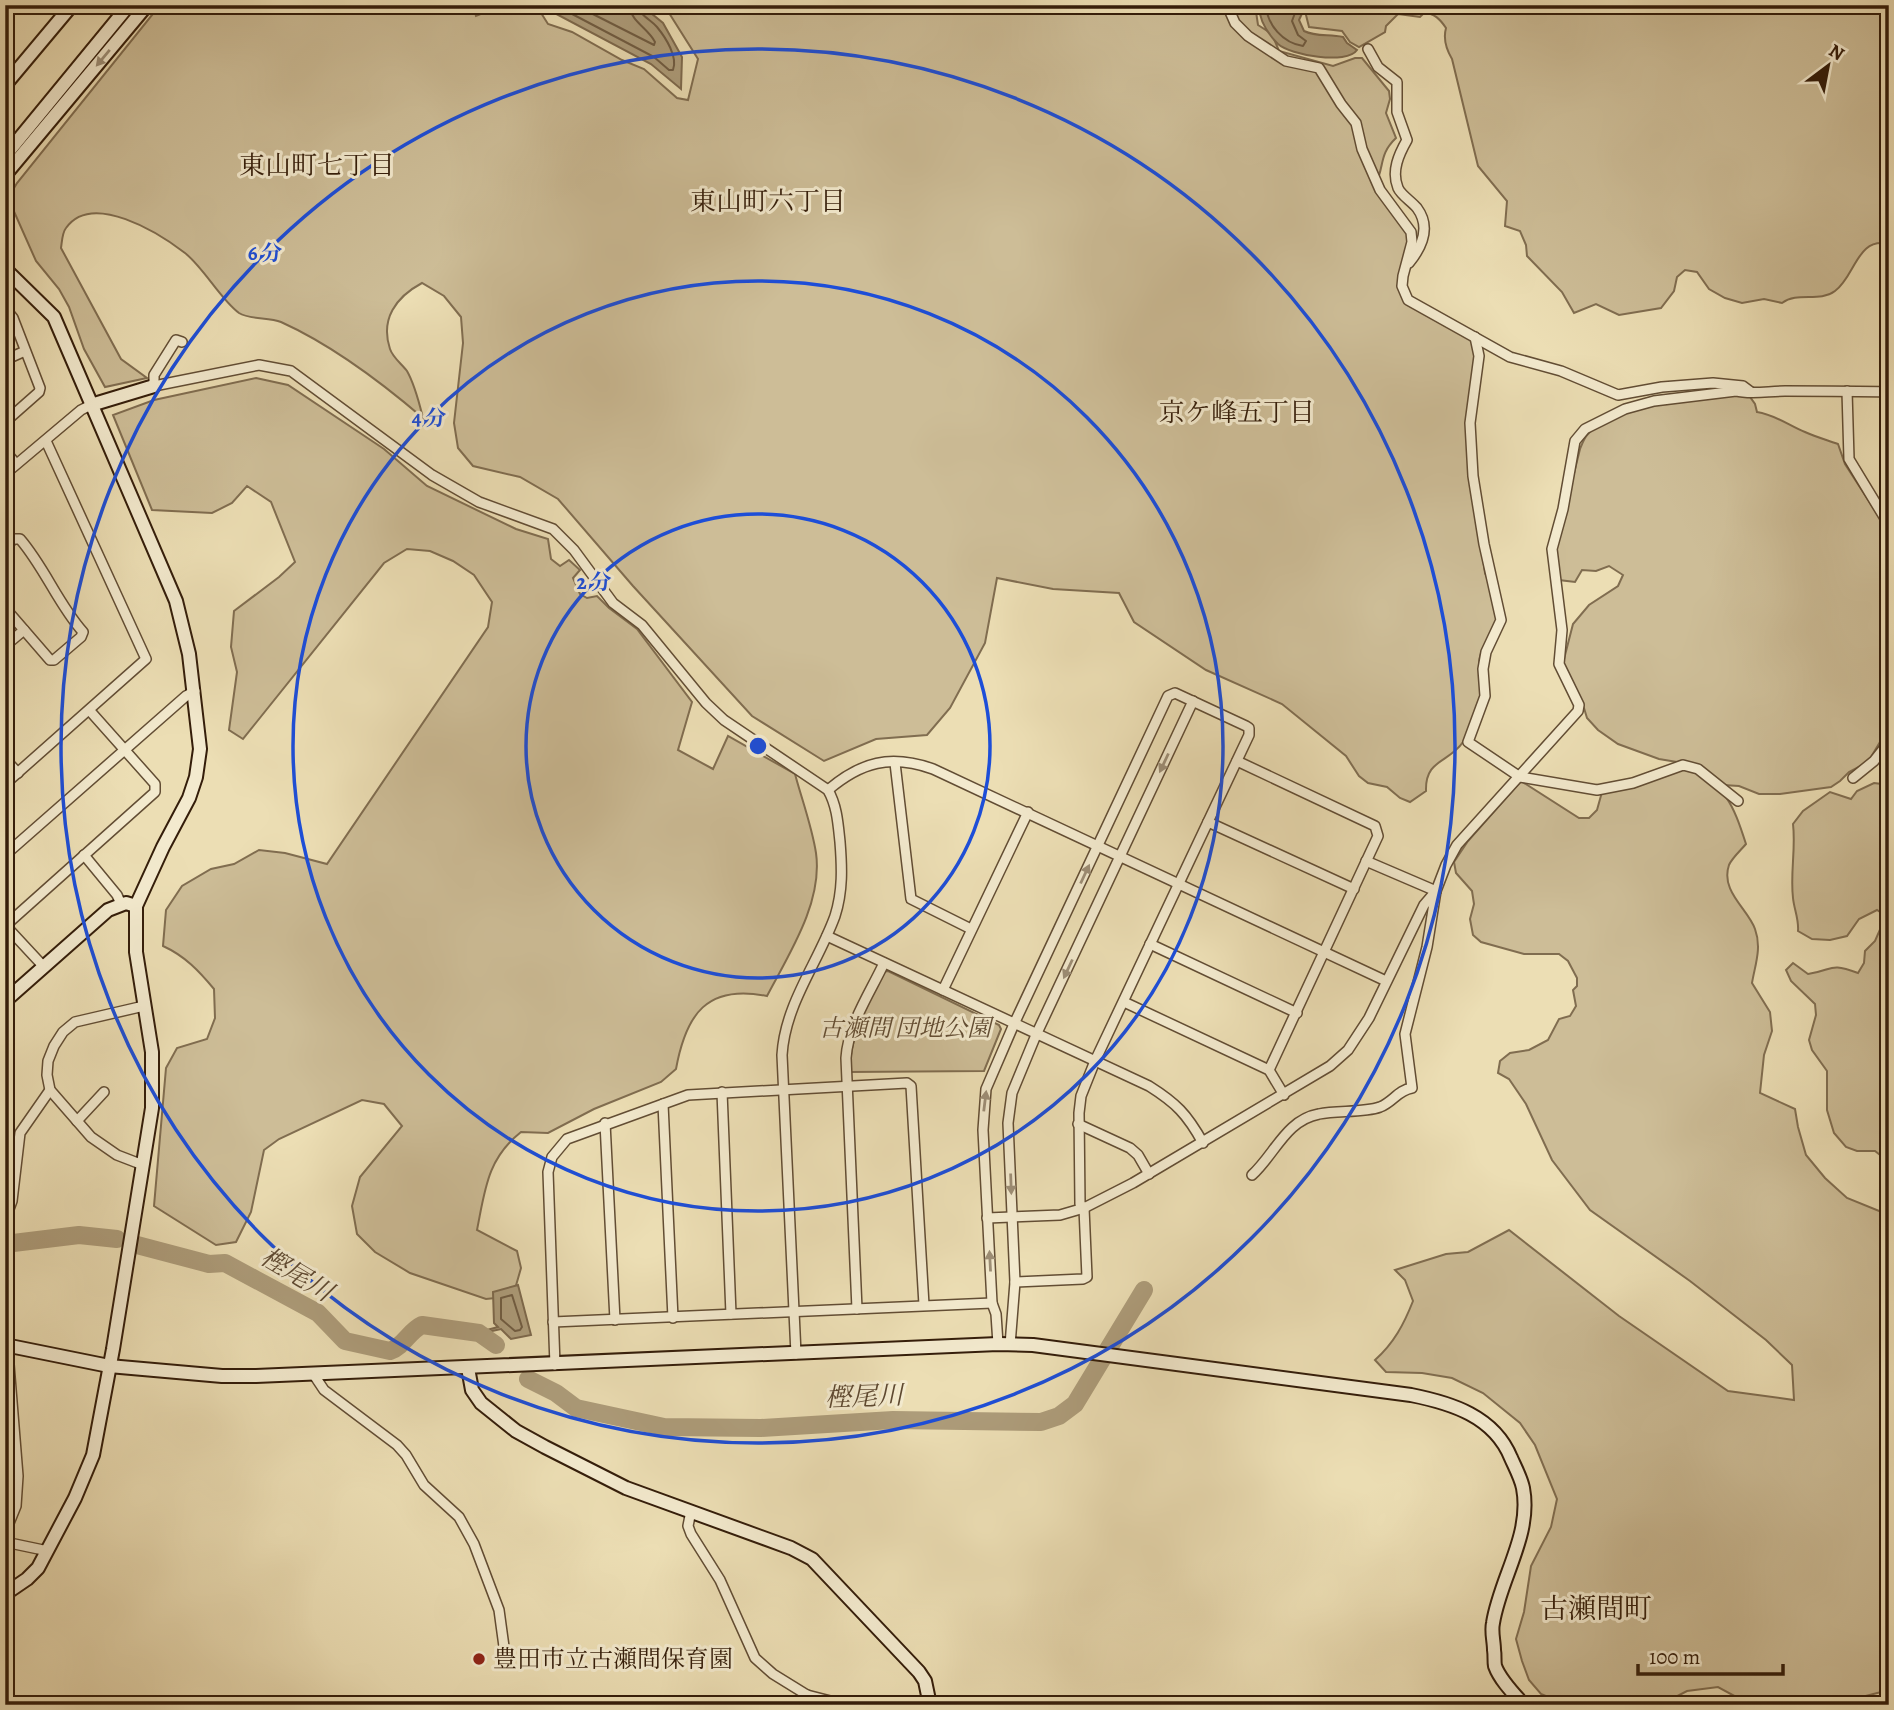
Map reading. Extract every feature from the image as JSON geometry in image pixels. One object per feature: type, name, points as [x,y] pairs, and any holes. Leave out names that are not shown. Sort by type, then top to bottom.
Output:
[{"type":"street","points":[[5,85],[72,5]]},
{"type":"street","points":[[5,156],[129,5]]},
{"type":"street","points":[[5,175],[147,5]]},
{"type":"street","points":[[1227,5],[1235,23],[1248,36],[1286,61],[1319,68],[1356,123],[1362,149],[1375,180],[1411,232],[1412,242],[1402,286],[1408,300],[1510,357],[1561,371],[1618,395],[1662,387],[1713,383],[1743,386],[1751,392]]},
{"type":"street","points":[[1368,49],[1378,67],[1397,82],[1397,112],[1407,140],[1400,153],[1395,173],[1398,189],[1418,209],[1423,223],[1421,249],[1406,267]]},
{"type":"street","points":[[5,269],[54,317],[176,601],[185,631],[195,691],[200,748],[196,778],[189,798],[136,906],[134,934],[149,1024],[153,1072],[152,1108],[93,1455],[75,1498],[38,1568],[27,1580],[5,1594]]},
{"type":"street","points":[[5,308],[13,318],[40,388],[39,392],[5,422]]},
{"type":"street","points":[[1475,337],[1479,356],[1470,424],[1473,477],[1501,620],[1486,652],[1483,670],[1485,696],[1468,742],[1520,777],[1597,790],[1633,783],[1683,765],[1698,769],[1738,801]]},
{"type":"street","points":[[154,386],[154,375],[176,340],[182,342]]},
{"type":"street","points":[[5,360],[25,351]]},
{"type":"street","points":[[5,474],[81,410],[91,405],[154,386],[259,365],[290,371],[432,475],[479,502],[553,529],[575,550],[613,603],[642,625],[706,703],[724,720],[828,790],[835,808],[842,865],[838,903],[827,936],[793,1007],[785,1030],[782,1055],[796,1354]]},
{"type":"street","points":[[1252,1175],[1267,1161],[1286,1130],[1312,1115],[1380,1107],[1403,1090],[1412,1088],[1405,1034],[1427,947],[1436,891],[1452,851],[1578,711],[1579,705],[1559,664],[1562,630],[1552,549],[1563,509],[1575,441],[1585,429],[1625,409],[1654,401],[1736,391],[1889,392]]},
{"type":"street","points":[[1847,391],[1849,459],[1889,525]]},
{"type":"street","points":[[5,784],[146,659],[46,441]]},
{"type":"street","points":[[5,452],[16,464]]},
{"type":"street","points":[[5,546],[14,539],[20,539],[67,614],[83,632],[81,637],[54,660],[50,660],[5,608]]},
{"type":"street","points":[[5,646],[24,630]]},
{"type":"street","points":[[5,855],[195,691]]},
{"type":"street","points":[[1004,1345],[992,1303],[982,1130],[989,1079],[1168,696],[1175,692],[1249,728],[1249,734],[1081,1096],[1078,1124],[1080,1204],[1084,1208],[1087,1277],[1015,1282]]},
{"type":"street","points":[[1004,1345],[1015,1282],[1009,1106],[1015,1083],[1193,701]]},
{"type":"street","points":[[44,967],[5,925],[155,792],[155,784],[90,711]]},
{"type":"street","points":[[1853,778],[1874,761],[1889,742]]},
{"type":"street","points":[[5,759],[18,773]]},
{"type":"street","points":[[1237,761],[1375,826],[1378,836],[1269,1070]]},
{"type":"street","points":[[828,790],[856,769],[882,762],[923,765],[1386,981]]},
{"type":"street","points":[[895,763],[912,901],[971,929]]},
{"type":"street","points":[[943,990],[1028,812]]},
{"type":"street","points":[[1208,822],[1354,889]]},
{"type":"street","points":[[84,855],[117,895],[121,904]]},
{"type":"street","points":[[1366,861],[1436,891]]},
{"type":"street","points":[[987,1218],[1060,1215],[1084,1208],[1203,1143],[1330,1066],[1348,1050],[1369,1018],[1424,905],[1436,891]]},
{"type":"street","points":[[5,1001],[108,910],[121,904],[136,906]]},
{"type":"street","points":[[827,936],[1149,1086],[1174,1102],[1189,1118],[1203,1143]]},
{"type":"street","points":[[1150,944],[1297,1013]]},
{"type":"street","points":[[858,1309],[846,1085],[848,1041],[884,963]]},
{"type":"street","points":[[1124,1002],[1269,1070],[1284,1095]]},
{"type":"street","points":[[143,1165],[117,1155],[91,1137],[50,1090],[47,1075],[48,1060],[63,1032],[75,1022],[144,1006]]},
{"type":"street","points":[[555,1365],[548,1172],[556,1150],[567,1139],[606,1123],[697,1093],[907,1083],[912,1088],[924,1305]]},
{"type":"street","points":[[5,1220],[20,1133],[50,1090]]},
{"type":"street","points":[[77,1121],[104,1092]]},
{"type":"street","points":[[722,1092],[731,1314]]},
{"type":"street","points":[[663,1104],[673,1318]]},
{"type":"street","points":[[606,1123],[615,1320]]},
{"type":"street","points":[[1078,1124],[1130,1148],[1138,1155],[1149,1174]]},
{"type":"street","points":[[553,1322],[992,1303]]},
{"type":"street","points":[[5,1315],[19,1476],[16,1506],[5,1533]]},
{"type":"street","points":[[7,1345],[109,1366],[222,1376],[314,1375],[1004,1345],[1052,1348],[1180,1364],[1446,1402],[1471,1414],[1493,1430],[1508,1451],[1523,1487],[1524,1510],[1515,1556],[1500,1591],[1492,1626],[1495,1666],[1524,1705]]},
{"type":"street","points":[[468,1368],[469,1383],[476,1397],[516,1431],[610,1481],[791,1548],[812,1559],[919,1672],[926,1681],[930,1705]]},
{"type":"street","points":[[314,1375],[324,1390],[397,1445],[424,1485],[459,1517],[477,1551],[499,1610],[505,1654]]},
{"type":"street","points":[[691,1511],[688,1526],[691,1534],[720,1580],[755,1658],[807,1695],[846,1705]]},
{"type":"street","points":[[5,1542],[48,1550]]},
{"type":"street","points":[[793,1705],[807,1695]]},
{"type":"green space","points":[[160,5],[473,5],[476,16],[491,10],[495,5],[536,5],[548,24],[572,32],[644,69],[677,98],[688,100],[698,59],[664,5],[1255,5],[1258,25],[1272,34],[1279,51],[1333,66],[1362,58],[1389,91],[1386,113],[1396,138],[1384,156],[1375,185],[1409,233],[1410,240],[1400,277],[1410,305],[1471,338],[1477,356],[1466,426],[1485,573],[1496,602],[1498,620],[1480,658],[1480,696],[1463,742],[1434,767],[1429,773],[1426,791],[1410,802],[1400,798],[1387,787],[1368,783],[1359,776],[1346,756],[1282,704],[1206,670],[1134,622],[1119,593],[1053,589],[997,578],[985,643],[950,708],[927,735],[876,739],[824,761],[752,716],[558,499],[520,477],[473,466],[458,448],[454,423],[463,343],[461,317],[444,296],[422,283],[398,302],[389,319],[387,338],[393,355],[410,376],[423,418],[373,378],[300,331],[271,319],[239,313],[192,259],[159,235],[125,219],[92,213],[78,218],[66,228],[61,248],[121,359],[147,378],[105,387],[84,349],[69,307],[59,289],[36,261],[8,198],[17,183]]},
{"type":"green space","points":[[1309,5],[1889,5],[1889,244],[1878,243],[1870,246],[1863,252],[1842,285],[1822,296],[1795,298],[1782,303],[1764,299],[1742,303],[1709,289],[1697,272],[1685,270],[1677,277],[1674,291],[1661,308],[1619,315],[1596,304],[1574,313],[1562,292],[1527,256],[1520,231],[1505,226],[1507,201],[1478,166],[1446,44],[1446,28],[1441,22],[1428,13],[1420,17],[1398,14],[1386,26],[1385,32],[1359,47],[1350,42],[1342,31],[1309,27],[1306,15]]},
{"type":"green space","points":[[256,378],[288,385],[384,449],[427,486],[516,529],[548,539],[551,559],[560,566],[569,560],[580,570],[573,578],[580,594],[587,598],[597,596],[637,629],[692,702],[678,750],[713,769],[728,736],[795,774],[809,823],[816,853],[814,890],[802,927],[767,996],[746,993],[714,999],[693,1019],[680,1050],[676,1069],[661,1082],[594,1109],[548,1133],[521,1132],[501,1153],[489,1176],[477,1230],[517,1251],[521,1268],[515,1289],[505,1297],[486,1299],[410,1273],[375,1252],[357,1234],[352,1206],[360,1177],[402,1126],[384,1104],[362,1100],[279,1139],[264,1150],[251,1212],[236,1242],[216,1245],[154,1206],[166,1068],[177,1048],[207,1039],[215,1018],[214,989],[178,954],[163,946],[166,910],[182,886],[211,869],[234,864],[259,850],[285,853],[327,864],[488,627],[492,602],[474,575],[453,561],[430,551],[407,549],[384,563],[243,739],[229,730],[237,672],[231,647],[234,611],[295,562],[271,502],[247,486],[232,503],[212,513],[152,510],[113,415],[154,400]]},
{"type":"green space","points":[[1734,394],[1750,397],[1757,412],[1838,444],[1845,464],[1885,526],[1882,532],[1889,547],[1889,722],[1868,762],[1849,772],[1831,787],[1759,794],[1739,786],[1723,785],[1701,766],[1659,759],[1618,744],[1598,730],[1587,718],[1563,663],[1573,624],[1589,605],[1618,586],[1623,575],[1609,566],[1596,571],[1582,570],[1575,582],[1559,580],[1555,550],[1585,437],[1600,424],[1635,409]]},
{"type":"green space","points":[[1686,768],[1710,781],[1726,797],[1746,844],[1730,862],[1727,874],[1731,891],[1755,929],[1758,950],[1752,983],[1770,1012],[1772,1031],[1764,1055],[1760,1093],[1795,1109],[1806,1155],[1825,1178],[1847,1198],[1889,1215],[1889,1690],[1858,1698],[1845,1705],[1751,1705],[1718,1687],[1687,1691],[1660,1705],[1567,1705],[1541,1694],[1529,1680],[1516,1639],[1524,1612],[1531,1566],[1551,1527],[1557,1499],[1535,1445],[1520,1423],[1483,1393],[1452,1378],[1422,1373],[1386,1372],[1375,1360],[1398,1333],[1413,1301],[1405,1280],[1395,1270],[1446,1254],[1468,1252],[1509,1230],[1619,1316],[1728,1391],[1794,1400],[1792,1365],[1766,1340],[1690,1281],[1590,1210],[1552,1160],[1526,1104],[1509,1079],[1498,1073],[1500,1061],[1510,1053],[1529,1050],[1548,1040],[1559,1019],[1570,1016],[1576,1006],[1573,990],[1577,986],[1577,978],[1568,961],[1559,954],[1524,954],[1481,942],[1473,935],[1470,919],[1474,904],[1472,891],[1456,873],[1454,862],[1468,841],[1521,781],[1579,818],[1589,818],[1597,810],[1602,792]]},
{"type":"green space","points":[[1874,783],[1889,785],[1889,1162],[1875,1151],[1857,1151],[1846,1147],[1834,1133],[1827,1110],[1827,1071],[1812,1050],[1809,1040],[1816,1015],[1815,1004],[1791,981],[1786,970],[1793,963],[1808,974],[1836,967],[1858,973],[1864,963],[1865,951],[1875,941],[1886,916],[1877,910],[1859,919],[1847,936],[1830,940],[1812,939],[1798,931],[1792,879],[1793,824],[1803,811],[1830,792],[1851,799],[1857,791]]},
{"type":"green space","name":"古瀬間 団地公園","points":[[888,971],[999,1025],[1001,1029],[984,1071],[850,1072],[853,1045],[860,1020],[883,972]]},
{"type":"water","points":[[544,5],[641,5],[663,23],[682,57],[681,89],[651,64],[545,8]]},
{"type":"water","points":[[1259,5],[1306,5],[1299,20],[1304,31],[1343,37],[1357,50],[1342,57],[1331,58],[1306,55],[1284,48],[1267,31],[1260,16]]},
{"type":"water","points":[[518,1285],[531,1335],[511,1339],[501,1329],[483,1333],[498,1327],[494,1323],[493,1292]]},
{"type":"waterway","name":"樫尾川","points":[[5,1244],[79,1235],[117,1239]]},
{"type":"waterway","name":"樫尾川","points":[[137,1245],[209,1264],[225,1263],[318,1313],[345,1341],[390,1351],[422,1325],[479,1333],[496,1345]]},
{"type":"waterway","name":"樫尾川","points":[[528,1379],[556,1393],[576,1408],[664,1427],[761,1428],[893,1420],[1041,1422],[1059,1416],[1075,1404],[1144,1290]]},
{"type":"place","name":"豊田市立古瀬間保育園","points":[[479,1659]]},
{"type":"district","name":"東山町七丁目","points":[[317,165]]},
{"type":"district","name":"東山町六丁目","points":[[768,201]]},
{"type":"district","name":"京ケ峰五丁目","points":[[1237,412]]},
{"type":"district","name":"古瀬間町","points":[[1596,1608]]}]
